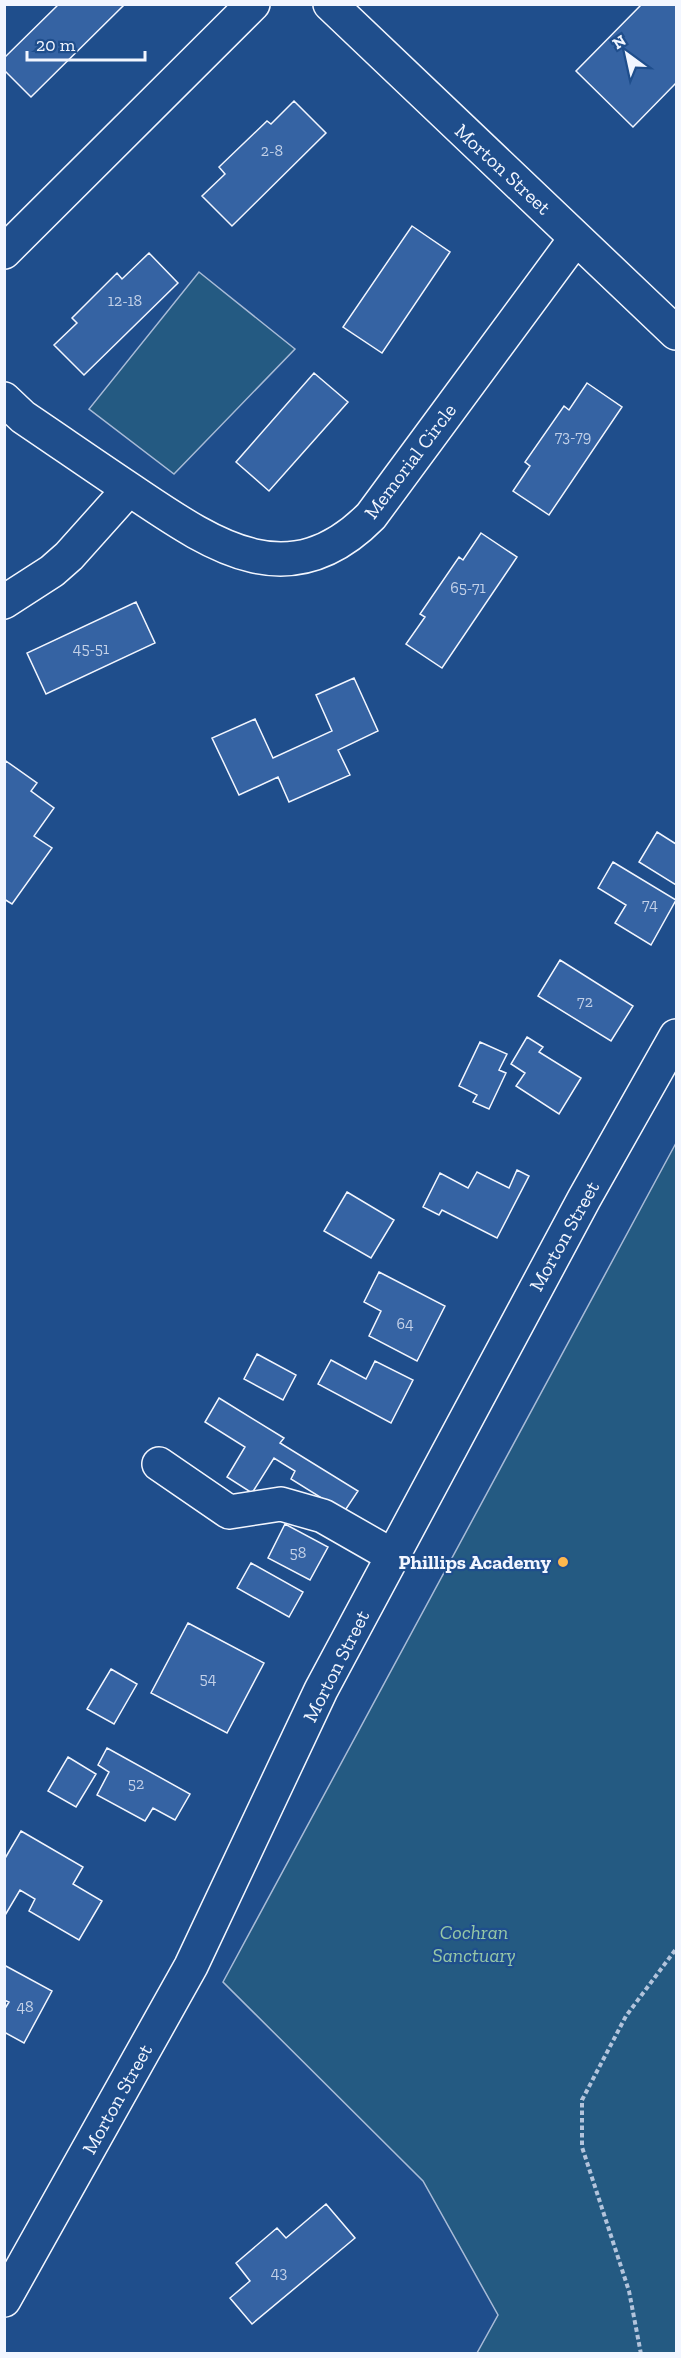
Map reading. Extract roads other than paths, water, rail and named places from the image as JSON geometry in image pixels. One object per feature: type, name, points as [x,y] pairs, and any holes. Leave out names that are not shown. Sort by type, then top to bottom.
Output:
[{"type":"street","points":[[4,252],[254,4]]},
{"type":"street","name":"Morton Street","points":[[330,4],[676,333]]},
{"type":"street","name":"Memorial Circle","points":[[4,399],[23,417],[178,522],[236,553],[275,559],[318,553],[338,544],[371,516],[576,238]]},
{"type":"street","points":[[4,602],[52,571],[69,556],[129,489]]},
{"type":"street","name":"Morton Street","points":[[4,2300],[191,1966],[321,1690],[584,1198],[676,1036]]},
{"type":"street","points":[[159,1464],[229,1512],[281,1504],[323,1516],[393,1556]]},
{"type":"place","name":"Phillips Academy","points":[[563,1562]]},
{"type":"park label","name":"Cochran Sanctuary","points":[[474,1944]]}]
